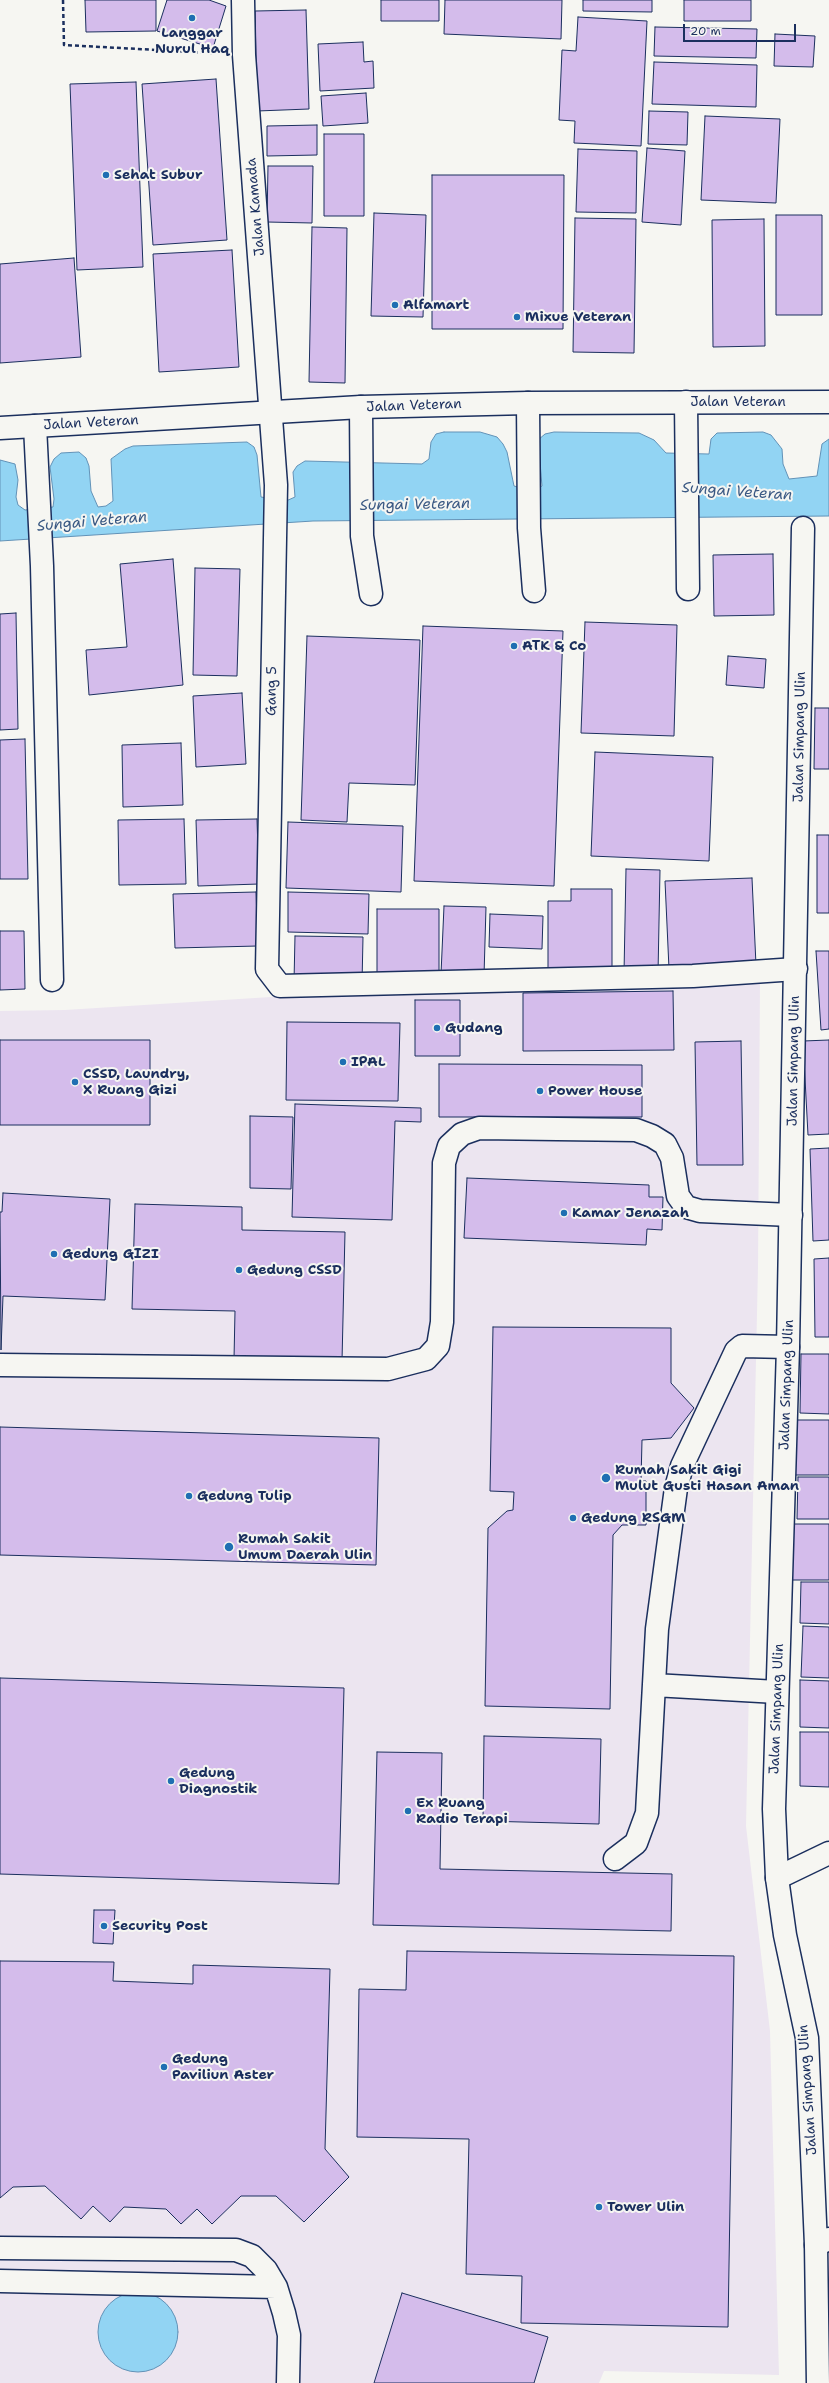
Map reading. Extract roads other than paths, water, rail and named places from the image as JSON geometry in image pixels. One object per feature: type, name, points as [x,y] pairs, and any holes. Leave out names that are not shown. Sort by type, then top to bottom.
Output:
[{"type":"main road","name":"Jalan Kamada","points":[[243,0],[244,55],[272,414]]},
{"type":"main road","points":[[686,402],[688,589]]},
{"type":"main road","name":"Jalan Veteran","points":[[0,428],[272,414],[361,407],[528,403],[829,402]]},
{"type":"main road","points":[[528,403],[529,528],[534,591]]},
{"type":"main road","points":[[361,407],[363,457],[362,536],[371,594]]},
{"type":"main road","name":"Gang 5","points":[[272,414],[276,485],[267,969],[280,986],[693,976],[796,969]]},
{"type":"main road","points":[[35,426],[42,566],[52,980]]},
{"type":"main road","name":"Jalan Simpang Ulin","points":[[803,528],[788,1348],[774,1809],[777,1878],[785,1935],[807,2038],[822,2242],[823,2350],[818,2383]]},
{"type":"main road","points":[[0,1365],[388,1369],[426,1359],[438,1346],[442,1322],[444,1163],[449,1146],[462,1134],[479,1128],[636,1130],[665,1144],[672,1158],[678,1196],[686,1207],[700,1211],[791,1215]]},
{"type":"main road","points":[[615,1859],[636,1843],[647,1813],[658,1629],[676,1488],[682,1466],[736,1351],[742,1346],[788,1348]]},
{"type":"main road","points":[[654,1685],[777,1692]]},
{"type":"main road","points":[[777,1878],[829,1853]]},
{"type":"main road","points":[[0,2248],[236,2250],[252,2256],[266,2270],[276,2287],[289,2334],[288,2383]]},
{"type":"main road","points":[[0,2281],[276,2287]]},
{"type":"water","name":"Sungai Veteran","points":[[444,432],[480,432],[497,437],[507,452],[514,486],[534,491],[542,486],[538,440],[545,434],[554,432],[639,433],[654,440],[666,453],[709,454],[711,439],[717,433],[763,432],[771,435],[782,449],[783,464],[789,479],[817,476],[822,444],[829,439],[829,516],[313,521],[0,541],[0,460],[15,464],[18,480],[16,497],[18,505],[25,510],[53,507],[54,499],[50,467],[54,459],[61,453],[79,452],[86,458],[89,466],[91,491],[98,507],[106,506],[113,501],[111,459],[125,449],[133,446],[247,442],[254,447],[257,455],[261,497],[286,501],[295,497],[293,472],[297,466],[305,461],[422,464],[429,459],[431,442],[436,434]]},
{"type":"water","points":[[130,2292],[146,2292],[167,2303],[178,2324],[178,2340],[167,2361],[146,2372],[130,2372],[116,2366],[109,2361],[104,2354],[98,2340],[98,2324],[104,2310],[109,2303],[116,2298]]},
{"type":"place","name":"Langgar Nurul Haq","points":[[192,18]]},
{"type":"place","name":"Sehat Subur","points":[[106,175]]},
{"type":"place","name":"Alfamart","points":[[395,305]]},
{"type":"place","name":"Mixue Veteran","points":[[517,317]]},
{"type":"place","name":"ATK & Co","points":[[514,646]]},
{"type":"place","name":"Gudang","points":[[437,1028]]},
{"type":"place","name":"IPAL","points":[[343,1062]]},
{"type":"place","name":"CSSD, Laundry, X Ruang Gizi","points":[[75,1082]]},
{"type":"place","name":"Power House","points":[[540,1091]]},
{"type":"place","name":"Kamar Jenazah","points":[[564,1213]]},
{"type":"place","name":"Gedung GIZI","points":[[54,1254]]},
{"type":"place","name":"Gedung CSSD","points":[[239,1270]]},
{"type":"place","name":"Rumah Sakit Gigi Mulut Gusti Hasan Aman","points":[[606,1478]]},
{"type":"place","name":"Gedung Tulip","points":[[189,1496]]},
{"type":"place","name":"Gedung RSGM","points":[[573,1518]]},
{"type":"place","name":"Rumah Sakit Umum Daerah Ulin","points":[[229,1547]]},
{"type":"place","name":"Gedung Diagnostik","points":[[171,1781]]},
{"type":"place","name":"Ex Ruang Radio Terapi","points":[[408,1811]]},
{"type":"place","name":"Security Post","points":[[104,1926]]},
{"type":"place","name":"Gedung Paviliun Aster","points":[[164,2067]]},
{"type":"place","name":"Tower Ulin","points":[[599,2207]]}]
